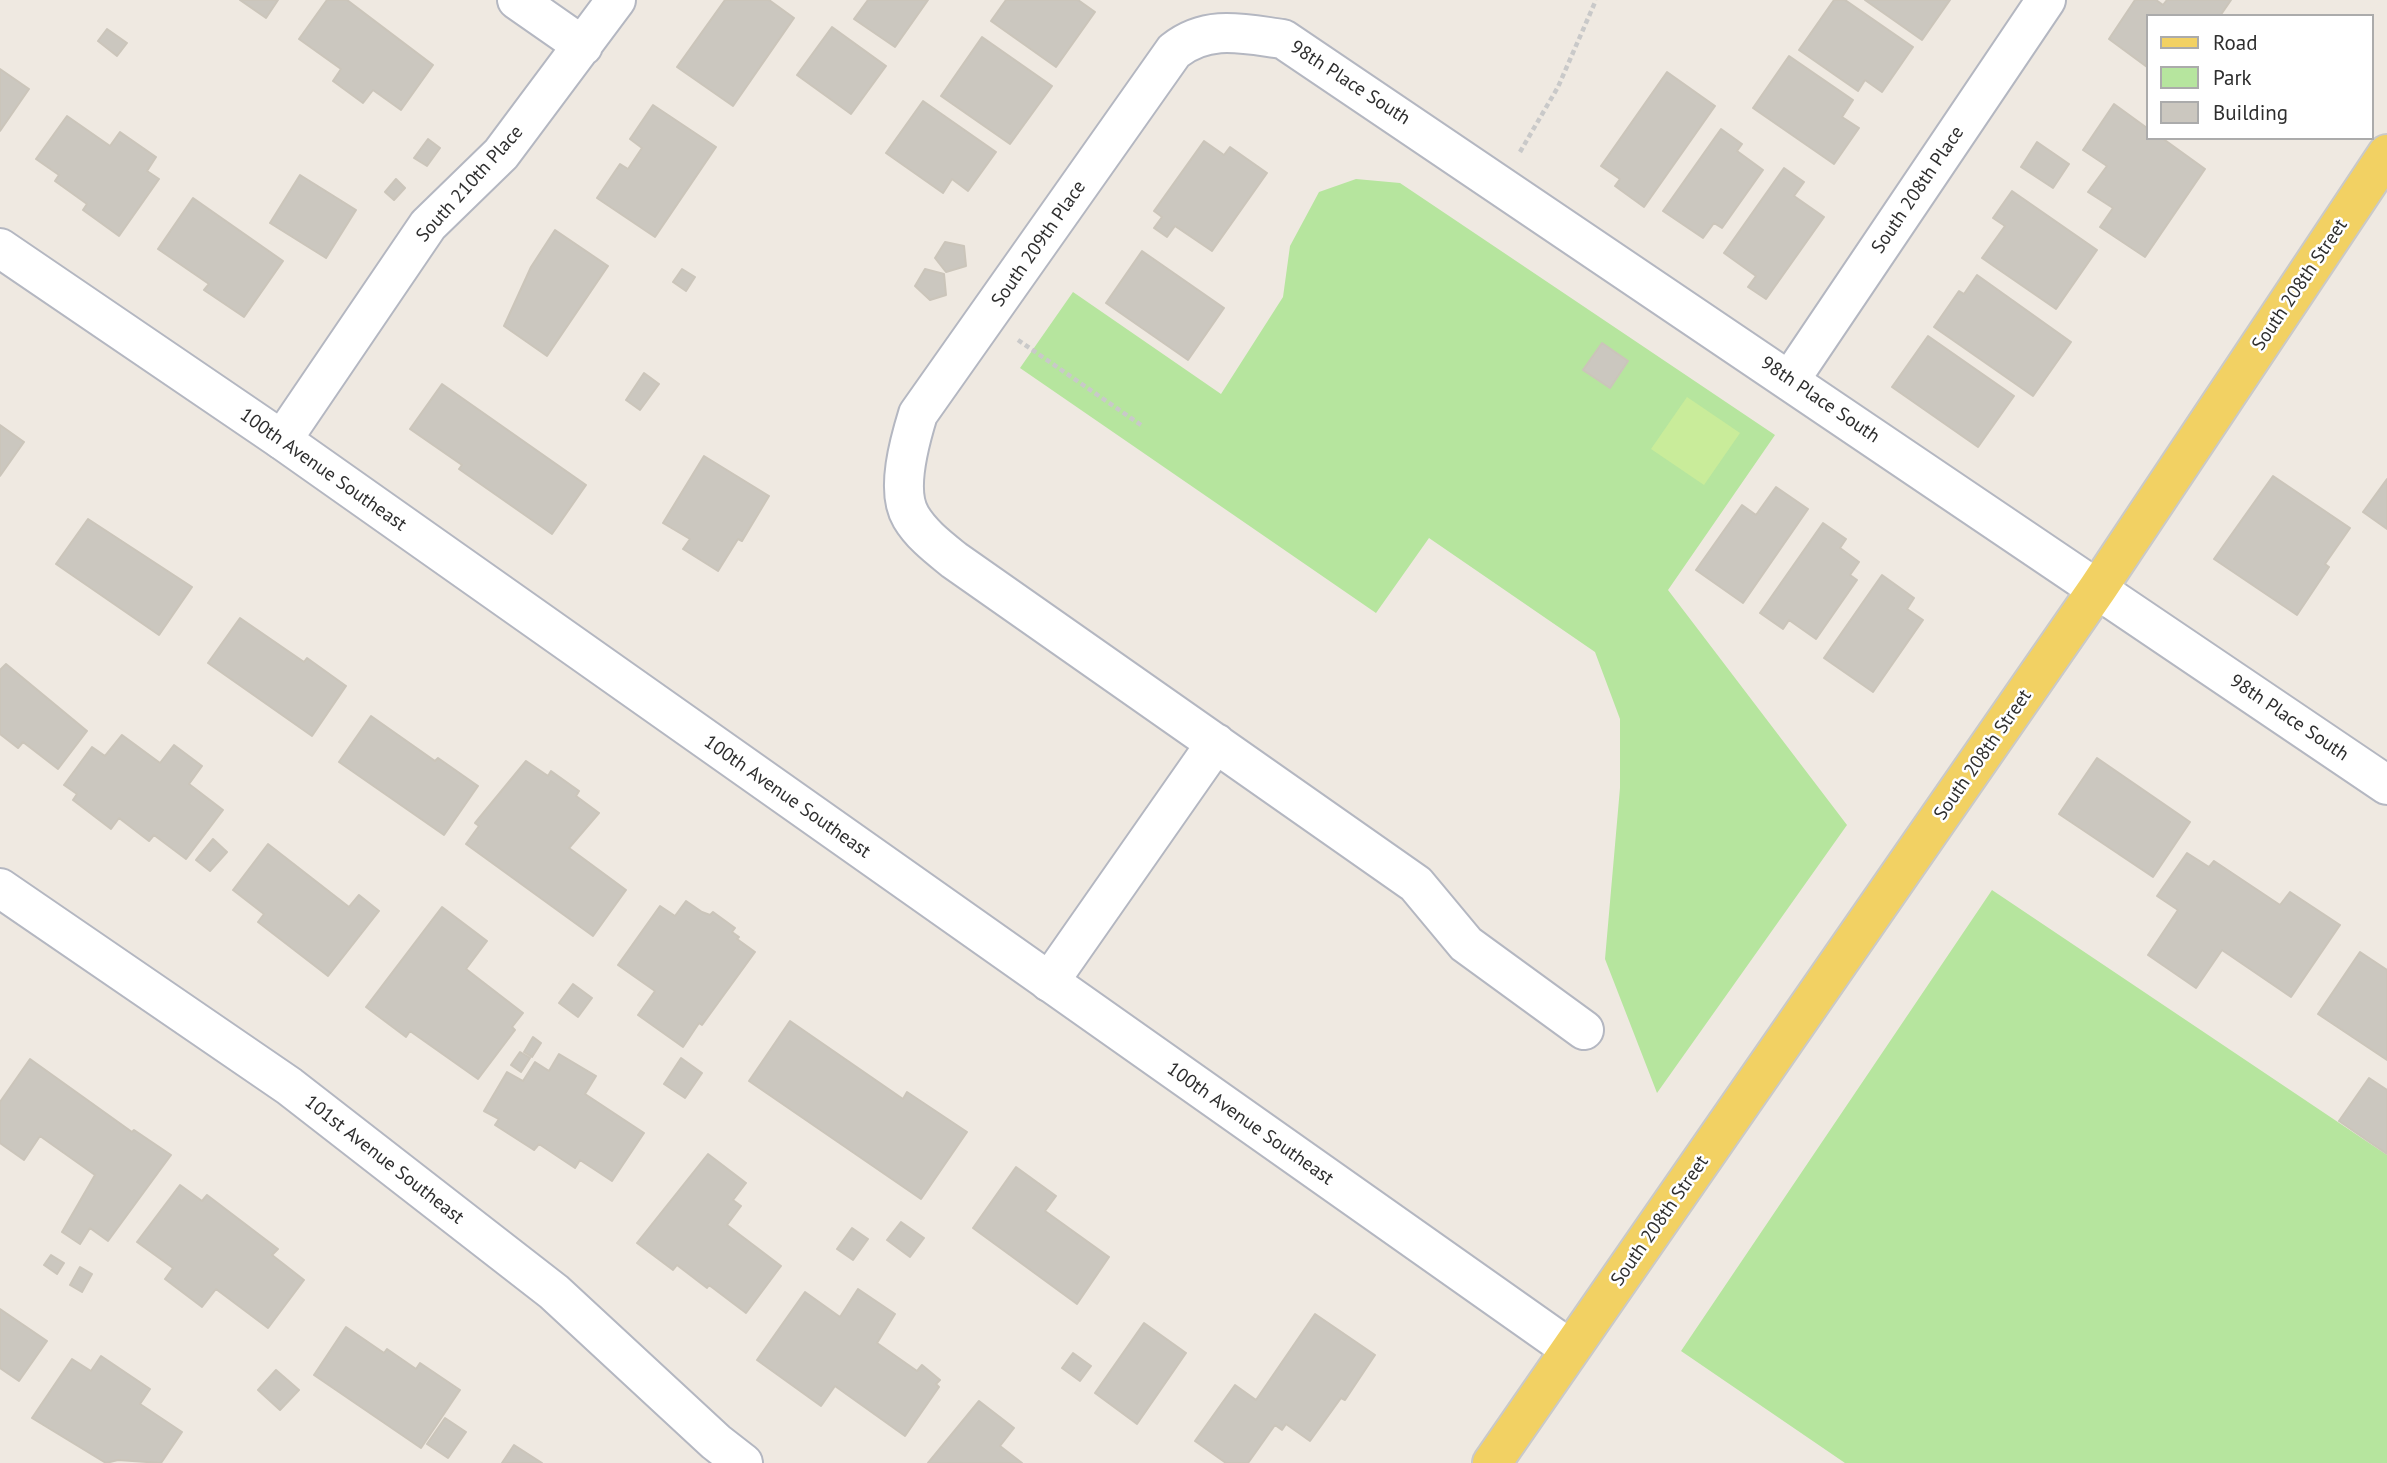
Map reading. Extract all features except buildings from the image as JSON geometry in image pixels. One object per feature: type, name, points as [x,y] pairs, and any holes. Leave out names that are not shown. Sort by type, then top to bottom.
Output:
[{"type":"main road","name":"South 208th Street","points":[[1492,1463],[2098,588],[2387,154]]},
{"type":"street","points":[[517,0],[583,46]]},
{"type":"street","name":"South 210th Place","points":[[282,440],[428,225],[501,154],[616,0]]},
{"type":"street","name":"South 208th Place","points":[[1790,380],[2046,0]]},
{"type":"street","name":"South 209th Place","points":[[1216,743],[930,541],[909,515],[904,474],[907,448],[918,414],[1174,51],[1195,38],[1212,33],[1245,34]]},
{"type":"street","name":"98th Place South","points":[[1245,34],[1283,40],[1499,183],[2387,785]]},
{"type":"street","name":"100th Avenue Southeast","points":[[0,248],[282,440],[1570,1349]]},
{"type":"street","points":[[1049,982],[1216,743],[1416,884],[1466,944],[1584,1030]]},
{"type":"street","name":"101st Avenue Southeast","points":[[0,888],[289,1086],[554,1292],[716,1442],[743,1463]]},
{"type":"path","points":[[1499,183],[1525,145],[1558,87],[1597,0]]},
{"type":"path","points":[[987,318],[1141,425]]},
{"type":"green space","points":[[1356,179],[1400,183],[1775,435],[1668,590],[1847,825],[1657,1093],[1605,959],[1620,788],[1620,719],[1595,652],[1429,538],[1376,613],[1020,368],[1073,292],[1221,394],[1283,297],[1290,246],[1319,192]]},
{"type":"green space","points":[[1687,397],[1740,433],[1704,485],[1651,449]]},
{"type":"green space","points":[[1992,890],[2387,1155],[2387,1463],[1845,1463],[1681,1351]]}]
